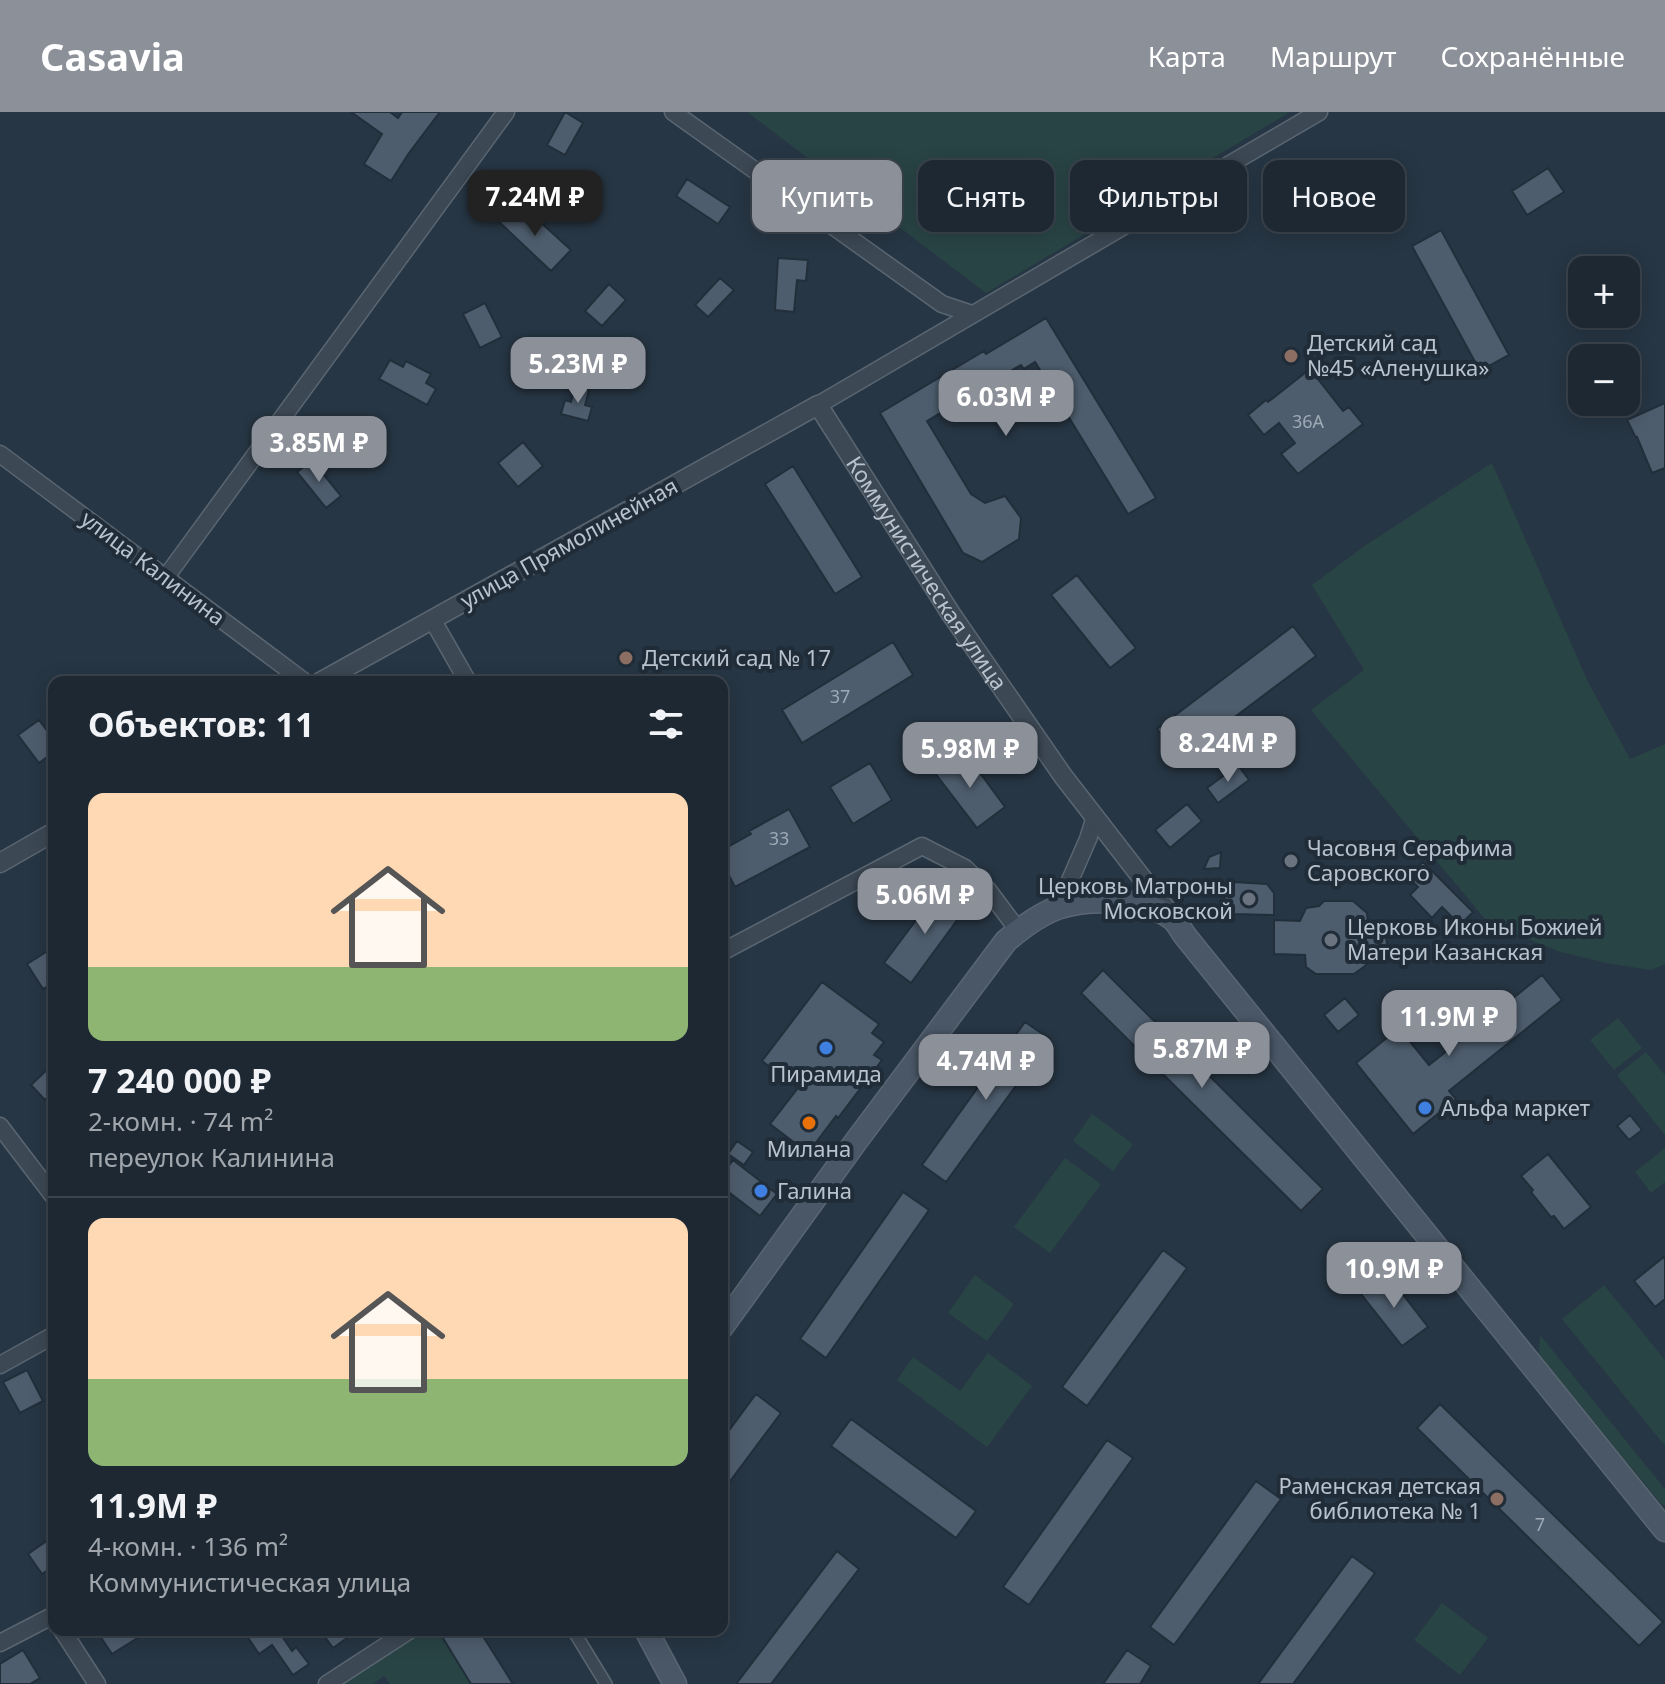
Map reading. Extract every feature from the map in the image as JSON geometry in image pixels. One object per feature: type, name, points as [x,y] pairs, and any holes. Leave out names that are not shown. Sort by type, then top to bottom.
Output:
[{"type":"main road","points":[[728,1319],[987,964],[1018,930],[1058,908],[1087,902],[1121,901],[1151,907],[1174,920]]},
{"type":"main road","name":"Коммунистическая улица","points":[[1174,920],[1665,1530]]},
{"type":"main road","points":[[649,1636],[675,1684]]},
{"type":"street","points":[[166,577],[506,112]]},
{"type":"street","points":[[673,112],[942,304],[972,314]]},
{"type":"street","points":[[818,405],[1319,112]]},
{"type":"street","name":"улица Прямолинейная","points":[[331,676],[818,405]]},
{"type":"street","name":"Коммунистическая улица","points":[[818,405],[951,614],[1063,776],[1174,920]]},
{"type":"street","name":"улица Калинина","points":[[0,454],[297,676]]},
{"type":"street","points":[[432,619],[465,676]]},
{"type":"street","points":[[1058,908],[1095,817]]},
{"type":"street","points":[[0,863],[48,835]]},
{"type":"street","points":[[728,949],[922,846],[965,868],[988,890],[1018,930]]},
{"type":"street","points":[[0,1126],[48,1189]]},
{"type":"street","points":[[0,1365],[48,1338]]},
{"type":"street","points":[[0,1643],[48,1623]]},
{"type":"street","points":[[66,1636],[97,1684]]},
{"type":"street","points":[[327,1684],[401,1636]]},
{"type":"street","points":[[577,1636],[606,1684]]},
{"type":"green space","points":[[747,112],[1290,112],[1209,160],[1070,160],[1070,232],[1088,232],[986,293],[902,229],[902,160],[810,160]]},
{"type":"green space","points":[[1492,463],[1588,682],[1630,759],[1665,744],[1665,964],[1651,970],[1561,952],[1489,924],[1311,710],[1364,670],[1312,585],[1363,547]]},
{"type":"green space","points":[[1618,1018],[1642,1048],[1614,1070],[1590,1040]]},
{"type":"green space","points":[[1646,1052],[1665,1075],[1665,1135],[1617,1075]]},
{"type":"green space","points":[[1092,1114],[1133,1144],[1113,1171],[1073,1141]]},
{"type":"green space","points":[[1665,1148],[1665,1182],[1651,1193],[1635,1172]]},
{"type":"green space","points":[[1065,1158],[1101,1184],[1050,1253],[1014,1227]]},
{"type":"green space","points":[[975,1275],[1014,1304],[987,1341],[948,1313]]},
{"type":"green space","points":[[1604,1285],[1665,1360],[1665,1446],[1562,1319]]},
{"type":"green space","points":[[1540,1335],[1665,1489],[1665,1505],[1539,1355]]},
{"type":"green space","points":[[988,1353],[1032,1386],[987,1447],[897,1380],[913,1357],[960,1391]]},
{"type":"green space","points":[[1442,1603],[1488,1638],[1460,1675],[1414,1640]]},
{"type":"green space","points":[[398,1636],[443,1636],[471,1684],[390,1684],[384,1676],[373,1684],[325,1684]]},
{"type":"building","points":[[351,112],[390,112],[398,118],[402,112],[440,112],[391,181],[364,164],[382,134]]},
{"type":"building","points":[[565,112],[583,123],[565,155],[547,145]]},
{"type":"building","points":[[1548,168],[1564,192],[1527,215],[1512,191]]},
{"type":"building","points":[[687,179],[730,207],[718,224],[676,196]]},
{"type":"building","points":[[509,205],[531,227],[538,220],[571,250],[551,271],[496,219]]},
{"type":"building","points":[[1441,230],[1509,355],[1480,371],[1412,246]]},
{"type":"building","points":[[778,258],[808,260],[806,281],[797,280],[794,312],[775,310]]},
{"type":"building","points":[[720,278],[734,290],[708,317],[695,305]]},
{"type":"building","points":[[609,284],[626,300],[602,326],[585,311]]},
{"type":"building","points":[[485,303],[502,337],[480,348],[463,314]]},
{"type":"building","points":[[1046,318],[1156,498],[1128,514],[1035,362],[1024,369],[1021,365],[927,421],[971,494],[985,503],[1005,496],[1021,518],[1019,539],[982,562],[963,553],[880,413]]},
{"type":"building","points":[[390,360],[403,367],[406,361],[431,374],[426,383],[436,389],[427,405],[379,379]]},
{"type":"building","points":[[1310,369],[1343,411],[1349,407],[1363,424],[1298,474],[1281,454],[1295,443],[1279,423],[1264,435],[1248,415]]},
{"type":"building","points":[[575,386],[589,390],[585,405],[592,407],[588,421],[561,414],[565,400],[571,402]]},
{"type":"building","points":[[1665,403],[1665,468],[1652,473],[1627,420]]},
{"type":"building","points":[[523,442],[543,466],[518,487],[498,463]]},
{"type":"building","points":[[312,460],[341,496],[326,508],[297,472]]},
{"type":"building","points":[[793,466],[862,577],[835,594],[765,484]]},
{"type":"building","points":[[1077,575],[1136,648],[1110,668],[1051,595]]},
{"type":"building","points":[[1293,626],[1316,656],[1179,759],[1157,729]]},
{"type":"building","points":[[893,642],[913,675],[802,743],[782,710]]},
{"type":"building","points":[[39,720],[48,732],[48,756],[39,763],[18,735]]},
{"type":"building","points":[[964,751],[1005,807],[977,828],[935,773]]},
{"type":"building","points":[[870,763],[892,800],[853,824],[830,787]]},
{"type":"building","points":[[1238,765],[1249,780],[1218,803],[1207,788]]},
{"type":"building","points":[[1187,804],[1202,821],[1170,848],[1155,830]]},
{"type":"building","points":[[789,809],[810,847],[735,887],[728,874],[728,847],[751,834],[749,831]]},
{"type":"building","points":[[1221,852],[1220,868],[1204,869],[1209,857]]},
{"type":"building","points":[[1423,862],[1473,912],[1460,925],[1442,907],[1432,918],[1410,895],[1418,887],[1408,877]]},
{"type":"building","name":"Церковь Матроны Московской","points":[[1233,882],[1267,884],[1274,893],[1274,915],[1233,914],[1224,904],[1225,890]]},
{"type":"building","points":[[940,888],[966,908],[911,983],[884,963]]},
{"type":"building","name":"Церковь Иконы Божией Матери Казанская","points":[[1324,901],[1353,901],[1367,913],[1368,923],[1381,928],[1386,937],[1385,950],[1372,955],[1365,966],[1354,974],[1316,974],[1306,967],[1305,955],[1274,954],[1274,920],[1300,921],[1306,908],[1319,906]]},
{"type":"building","points":[[48,951],[48,986],[43,989],[27,964]]},
{"type":"building","points":[[1103,970],[1323,1189],[1301,1211],[1081,993]]},
{"type":"building","points":[[1542,975],[1562,1000],[1449,1091],[1456,1099],[1413,1134],[1356,1063],[1399,1028],[1429,1065]]},
{"type":"building","name":"Пирамида","points":[[822,982],[879,1024],[872,1033],[884,1042],[874,1055],[882,1060],[808,1153],[770,1124],[798,1088],[762,1061]]},
{"type":"building","points":[[1345,998],[1359,1015],[1338,1032],[1324,1015]]},
{"type":"building","points":[[1025,1022],[1050,1039],[946,1182],[922,1165]]},
{"type":"building","points":[[48,1069],[48,1097],[45,1100],[31,1085]]},
{"type":"building","points":[[1630,1115],[1642,1130],[1629,1140],[1617,1126]]},
{"type":"building","points":[[737,1141],[753,1152],[744,1165],[728,1154]]},
{"type":"building","points":[[1548,1154],[1591,1207],[1564,1229],[1554,1216],[1551,1217],[1521,1176]]},
{"type":"building","points":[[733,1160],[777,1194],[760,1216],[728,1192],[728,1167]]},
{"type":"building","points":[[903,1192],[929,1210],[826,1358],[800,1339]]},
{"type":"building","points":[[1163,1250],[1187,1268],[1087,1406],[1062,1387]]},
{"type":"building","points":[[1665,1256],[1665,1299],[1655,1307],[1634,1281]]},
{"type":"building","points":[[1387,1274],[1428,1327],[1402,1346],[1361,1294]]},
{"type":"building","points":[[27,1370],[43,1401],[20,1413],[3,1382]]},
{"type":"building","points":[[756,1394],[781,1413],[728,1484],[728,1432]]},
{"type":"building","points":[[1440,1404],[1663,1622],[1639,1646],[1417,1428]]},
{"type":"building","points":[[851,1419],[976,1511],[956,1538],[831,1446]]},
{"type":"building","points":[[1107,1440],[1133,1458],[1029,1605],[1003,1587]]},
{"type":"building","points":[[1256,1481],[1281,1499],[1174,1645],[1150,1627]]},
{"type":"building","points":[[48,1540],[48,1570],[42,1574],[28,1554]]},
{"type":"building","points":[[837,1551],[859,1569],[771,1684],[736,1684]]},
{"type":"building","points":[[1352,1556],[1375,1573],[1293,1684],[1258,1684]]},
{"type":"building","points":[[100,1636],[140,1636],[112,1654]]},
{"type":"building","points":[[247,1636],[282,1636],[292,1651],[296,1647],[309,1664],[293,1675],[272,1645],[259,1654]]},
{"type":"building","points":[[324,1636],[350,1636],[333,1648]]},
{"type":"building","points":[[442,1636],[483,1636],[513,1684],[471,1684]]},
{"type":"building","points":[[23,1650],[40,1678],[30,1684],[0,1684],[0,1664]]},
{"type":"building","points":[[1127,1650],[1151,1666],[1140,1684],[1103,1684]]},
{"type":"place","name":"Детский сад №45 «Аленушка»","points":[[1291,356]]},
{"type":"place","name":"Детский сад № 17","points":[[626,658]]},
{"type":"place","name":"Часовня Серафима Саровского","points":[[1291,861]]},
{"type":"place","name":"Церковь Матроны Московской","points":[[1249,899]]},
{"type":"place","name":"Церковь Иконы Божией Матери Казанская","points":[[1331,940]]},
{"type":"place","name":"Пирамида","points":[[826,1048]]},
{"type":"place","name":"Альфа маркет","points":[[1425,1108]]},
{"type":"place","name":"Милана","points":[[809,1123]]},
{"type":"place","name":"Галина","points":[[761,1191]]},
{"type":"place","name":"Раменская детская библиотека № 1","points":[[1497,1499]]}]
